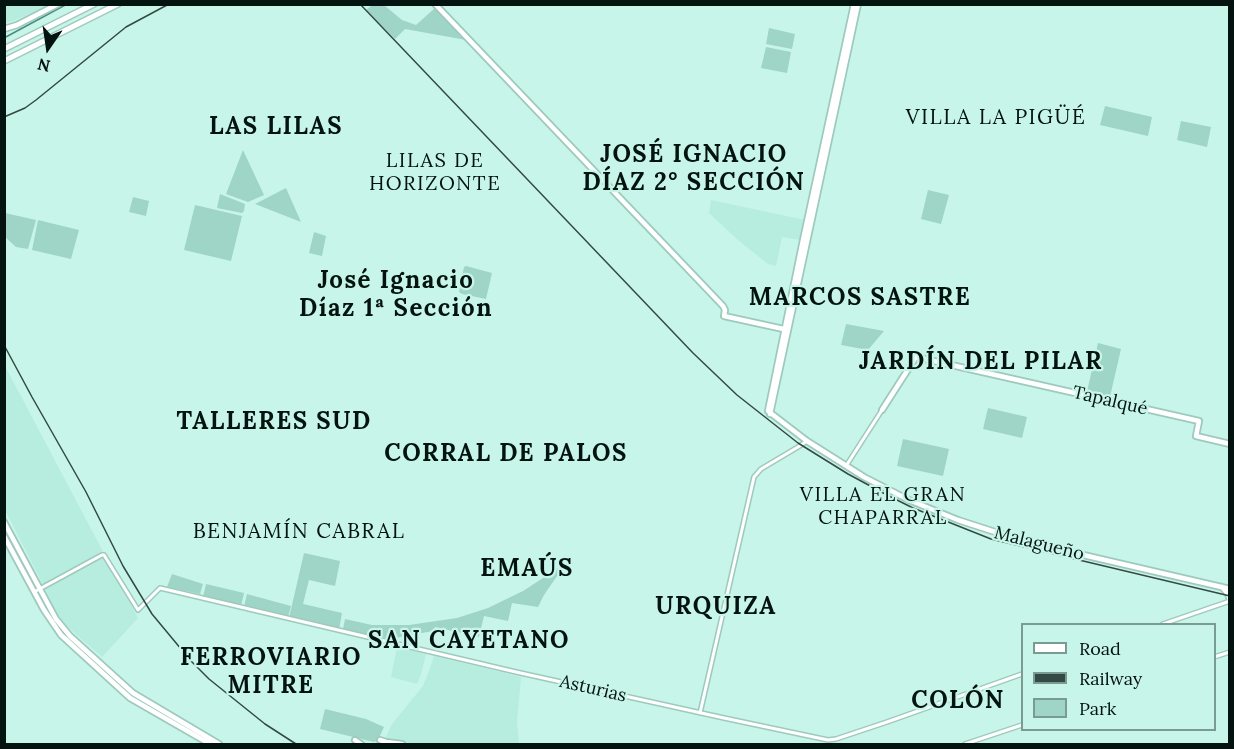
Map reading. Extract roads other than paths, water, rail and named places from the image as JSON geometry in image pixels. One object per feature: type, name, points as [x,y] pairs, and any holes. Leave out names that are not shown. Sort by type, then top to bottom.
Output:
[{"type":"highway","points":[[6,48],[26,35],[87,4]]},
{"type":"highway","points":[[6,48],[94,4]]},
{"type":"highway","points":[[4,63],[118,4]]},
{"type":"main road","points":[[4,29],[58,4]]},
{"type":"main road","points":[[435,4],[723,306],[724,315],[786,329],[856,4]]},
{"type":"main road","name":"Malagueño","points":[[786,329],[769,413],[805,440],[883,488],[997,534],[1230,589]]},
{"type":"main road","name":"Tapalqué","points":[[882,410],[916,357],[1199,421],[1196,436],[1230,444]]},
{"type":"main road","points":[[4,522],[56,618],[66,631],[131,690],[219,744]]},
{"type":"main road","points":[[4,536],[50,620],[61,635],[127,696],[210,744]]},
{"type":"main road","points":[[1222,587],[1230,601]]},
{"type":"main road","points":[[356,740],[361,744]]},
{"type":"main road","points":[[380,740],[402,744]]},
{"type":"street","points":[[846,466],[882,410]]},
{"type":"street","points":[[699,713],[754,477],[805,440]]},
{"type":"street","name":"Asturias","points":[[40,589],[104,555],[138,610],[160,588],[533,676],[832,742],[1021,675]]},
{"type":"street","points":[[34,592],[40,589]]},
{"type":"street","points":[[1166,623],[1230,601]]},
{"type":"street","points":[[966,744],[1021,725]]},
{"type":"waterway","points":[[4,38],[67,4]]},
{"type":"railway","points":[[4,117],[25,108],[36,100],[126,27],[169,4]]},
{"type":"railway","points":[[360,4],[693,353],[737,395],[798,443],[848,474],[913,508],[991,539],[1230,596]]},
{"type":"railway","points":[[4,345],[86,492],[123,566],[152,614],[209,679],[265,724],[296,744]]},
{"type":"district","name":"VILLA LA PIGÜÉ","points":[[996,118]]},
{"type":"district","name":"LAS LILAS","points":[[276,127]]},
{"type":"district","name":"JOSÉ IGNACIO DÍAZ 2° SECCIÓN","points":[[694,169]]},
{"type":"district","name":"LILAS DE HORIZONTE","points":[[435,172]]},
{"type":"district","name":"José Ignacio Díaz 1ª Sección","points":[[396,295]]},
{"type":"district","name":"MARCOS SASTRE","points":[[860,298]]},
{"type":"district","name":"JARDÍN DEL PILAR","points":[[981,362]]},
{"type":"district","name":"TALLERES SUD","points":[[274,422]]},
{"type":"district","name":"CORRAL DE PALOS","points":[[506,454]]},
{"type":"district","name":"VILLA EL GRAN CHAPARRAL","points":[[883,506]]},
{"type":"district","name":"BENJAMÍN CABRAL","points":[[299,532]]},
{"type":"district","name":"EMAÚS","points":[[527,569]]},
{"type":"district","name":"URQUIZA","points":[[716,607]]},
{"type":"district","name":"SAN CAYETANO","points":[[469,641]]},
{"type":"district","name":"FERROVIARIO MITRE","points":[[271,672]]},
{"type":"district","name":"COLÓN","points":[[958,701]]}]
